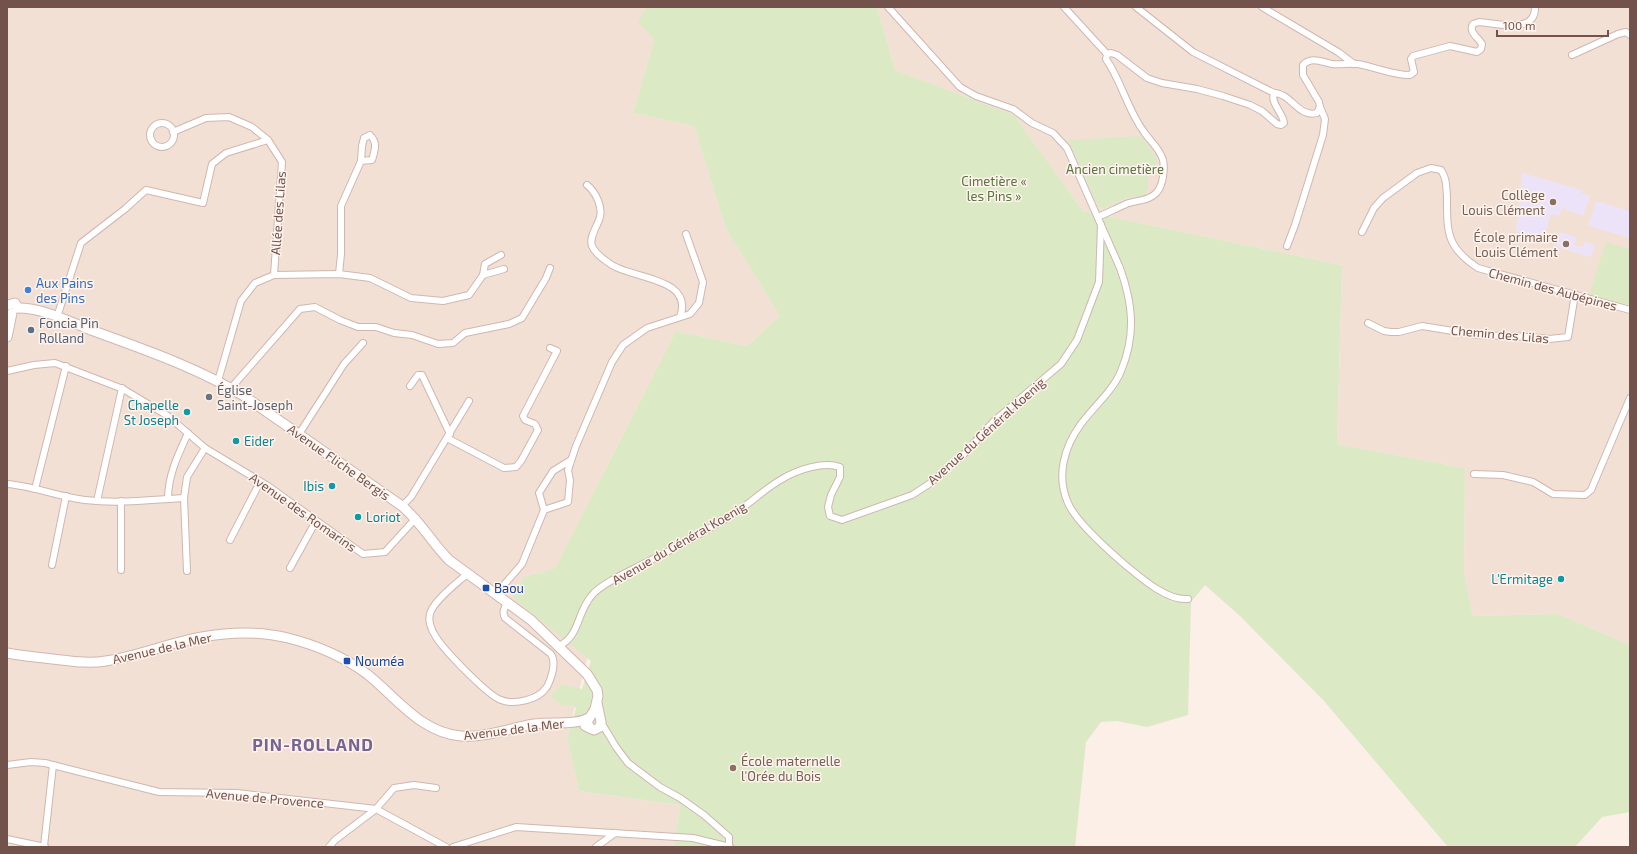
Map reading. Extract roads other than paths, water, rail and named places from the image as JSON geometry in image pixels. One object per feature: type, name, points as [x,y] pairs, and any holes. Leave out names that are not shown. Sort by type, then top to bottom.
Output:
[{"type":"street","points":[[888,7],[920,40],[956,83],[976,96],[1013,109],[1032,123],[1050,130],[1067,148],[1098,217],[1127,288],[1132,321],[1131,337],[1121,371],[1117,379],[1080,424],[1069,443],[1063,465],[1065,492],[1068,503],[1080,520],[1138,576],[1162,592],[1178,599],[1188,599]]},
{"type":"street","points":[[1064,7],[1107,54],[1106,59],[1114,70],[1127,105],[1159,152],[1163,161],[1163,172],[1157,192],[1151,197],[1127,203],[1098,217]]},
{"type":"street","points":[[1136,7],[1192,52],[1274,93],[1281,95],[1305,113],[1312,115],[1317,114],[1320,107]]},
{"type":"street","points":[[1262,7],[1338,52],[1354,64]]},
{"type":"street","points":[[1287,246],[1323,135],[1325,119],[1319,102],[1303,75],[1303,65],[1313,60],[1333,64],[1354,64],[1397,74],[1410,75],[1414,72],[1413,56],[1450,46],[1477,52],[1481,49],[1482,44],[1472,31],[1473,24],[1479,22],[1519,25],[1532,19],[1534,7]]},
{"type":"street","points":[[1572,55],[1618,34],[1626,32],[1630,35]]},
{"type":"street","points":[[1107,54],[1110,53],[1117,55],[1147,78],[1162,83],[1197,89],[1250,105],[1262,111],[1277,124],[1281,125],[1284,123],[1284,118],[1274,102],[1272,96],[1274,93]]},
{"type":"street","name":"Allée des Lilas","points":[[173,132],[206,118],[229,117],[252,126],[268,140],[282,162],[274,275]]},
{"type":"street","points":[[57,317],[81,243],[125,209],[146,190],[203,203],[212,164],[226,153],[268,140]]},
{"type":"street","points":[[339,274],[341,254],[341,206],[361,161]]},
{"type":"street","name":"Chemin des Aubépines","points":[[1362,232],[1374,208],[1383,198],[1417,173],[1431,168],[1441,170],[1446,179],[1447,225],[1449,237],[1455,248],[1465,260],[1478,268],[1630,310]]},
{"type":"street","points":[[587,185],[596,195],[600,211],[600,218],[591,241],[592,247],[612,266],[648,277],[671,287],[680,296],[682,302],[680,317]]},
{"type":"street","name":"Avenue du Général Koenig","points":[[558,646],[570,638],[575,630],[580,613],[593,594],[616,578],[732,515],[782,478],[799,471],[833,464],[840,467],[840,477],[831,495],[828,507],[830,516],[842,520],[912,495],[929,484],[964,454],[994,421],[1061,364],[1077,340],[1099,282],[1101,225]]},
{"type":"street","points":[[544,510],[568,502],[570,480],[568,470],[571,460],[612,362],[623,345],[648,328],[690,314],[699,303],[703,282],[686,234]]},
{"type":"street","points":[[218,381],[241,302],[255,283],[274,275],[339,274],[370,278],[412,298],[443,301],[469,295],[483,275],[485,264],[501,255]]},
{"type":"street","points":[[231,388],[300,309],[315,308],[358,327],[376,327],[394,333],[412,335],[438,344],[453,343],[465,333],[509,324],[522,318],[546,278],[550,268]]},
{"type":"street","points":[[483,275],[504,269]]},
{"type":"street","name":"Chemin des Lilas","points":[[1368,323],[1384,331],[1391,332],[1428,326],[1478,335],[1549,339],[1568,337],[1575,294]]},
{"type":"street","points":[[7,336],[11,307]]},
{"type":"street","name":"Avenue Fliche Bergis","points":[[11,307],[27,308],[57,317],[174,361],[218,381],[231,388],[299,434],[402,506],[416,518],[439,550],[467,574],[531,620],[586,674],[597,690],[598,696],[595,718]]},
{"type":"street","points":[[299,434],[344,364],[363,343]]},
{"type":"street","points":[[410,386],[418,375],[422,375],[448,436],[504,468],[516,467],[521,461],[538,430],[536,424],[525,420],[523,416],[557,351],[550,348]]},
{"type":"street","name":"Avenue des Romarins","points":[[7,370],[55,363],[122,388],[168,416],[205,448],[260,482],[363,554],[385,552],[416,518]]},
{"type":"street","points":[[35,489],[66,366]]},
{"type":"street","points":[[97,501],[122,388]]},
{"type":"street","points":[[1474,474],[1503,475],[1533,482],[1553,494],[1585,495],[1591,490],[1630,398]]},
{"type":"street","points":[[402,506],[411,497],[469,401]]},
{"type":"street","points":[[168,499],[168,485],[176,459],[188,433]]},
{"type":"street","points":[[187,571],[184,498],[187,477],[205,448]]},
{"type":"street","points":[[495,594],[522,564],[544,510],[539,494],[552,471],[571,460]]},
{"type":"street","points":[[230,540],[260,482]]},
{"type":"street","points":[[7,484],[22,485],[84,500],[121,501],[184,498]]},
{"type":"street","points":[[52,565],[66,496]]},
{"type":"street","points":[[121,501],[121,570]]},
{"type":"street","points":[[290,568],[316,521]]},
{"type":"street","points":[[467,574],[430,612],[429,620],[431,627],[443,646],[489,692],[502,700],[514,702],[539,695],[547,688],[552,676],[554,663],[551,654],[505,618],[503,614],[507,603]]},
{"type":"street","name":"Avenue de la Mer","points":[[7,653],[82,663],[106,661],[201,637],[222,634],[262,634],[287,638],[308,644],[347,661],[366,673],[421,722],[446,734],[474,736],[534,724],[550,722],[575,722],[595,718]]},
{"type":"street","points":[[453,847],[516,827],[693,838],[729,847],[729,838],[704,815],[680,798],[660,787],[628,763],[595,718],[587,722],[592,729],[611,740]]},
{"type":"street","name":"Avenue de la Mer","points":[[575,722],[592,729]]},
{"type":"street","name":"Avenue de Provence","points":[[7,765],[31,762],[53,765],[159,792],[237,793],[376,809],[446,847]]},
{"type":"street","points":[[7,839],[45,847],[53,765]]},
{"type":"street","points":[[329,847],[335,840],[376,809],[394,788],[414,785],[436,788]]},
{"type":"street","points":[[596,847],[615,833]]},
{"type":"place","name":"Collège Louis Clément","points":[[1553,202]]},
{"type":"place","name":"École primaire Louis Clément","points":[[1566,244]]},
{"type":"place","name":"Aux Pains des Pins","points":[[28,290]]},
{"type":"place","name":"Foncia Pin Rolland","points":[[31,330]]},
{"type":"place","name":"Église Saint-Joseph","points":[[209,397]]},
{"type":"place","name":"Chapelle St Joseph","points":[[187,412]]},
{"type":"place","name":"Eider","points":[[236,441]]},
{"type":"place","name":"Ibis","points":[[332,486]]},
{"type":"place","name":"Loriot","points":[[358,517]]},
{"type":"place","name":"L'Ermitage","points":[[1561,579]]},
{"type":"place","name":"Baou","points":[[486,588]]},
{"type":"place","name":"Nouméa","points":[[347,661]]},
{"type":"place","name":"École maternelle l'Orée du Bois","points":[[733,768]]},
{"type":"district","name":"PIN-ROLLAND","points":[[313,744]]},
{"type":"park label","name":"Ancien cimetière","points":[[1115,169]]},
{"type":"park label","name":"Cimetière « les Pins »","points":[[994,188]]}]
